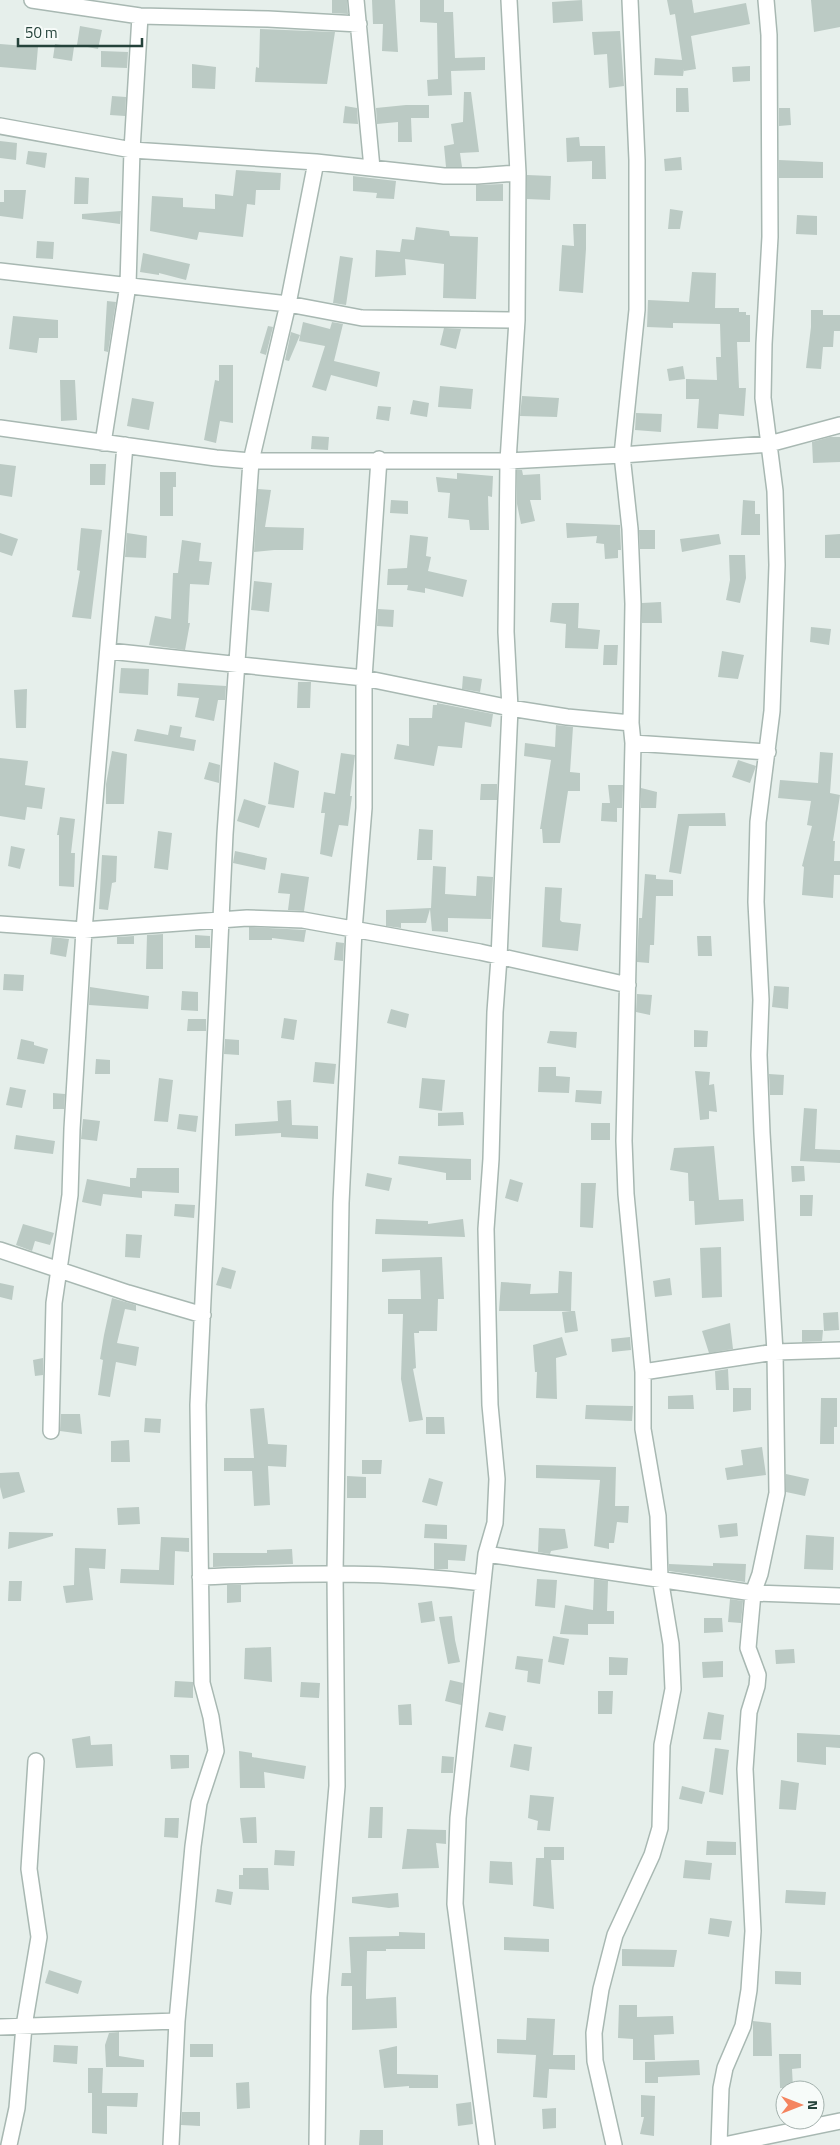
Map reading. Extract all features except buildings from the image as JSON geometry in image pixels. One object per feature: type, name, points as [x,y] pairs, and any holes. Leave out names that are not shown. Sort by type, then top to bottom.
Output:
[{"type":"street","points":[[32,0],[140,16],[268,19],[359,24]]},
{"type":"street","points":[[356,0],[372,168]]},
{"type":"street","points":[[487,2145],[455,1904],[458,1818],[486,1554],[495,1522],[497,1480],[490,1405],[486,1229],[491,1158],[495,1012],[510,708],[506,632],[508,461],[517,320],[518,173],[509,0]]},
{"type":"street","points":[[614,2145],[595,2061],[594,2033],[601,1989],[615,1935],[652,1855],[660,1828],[662,1745],[673,1689],[671,1644],[660,1578],[658,1516],[643,1429],[643,1372],[628,1214],[624,1141],[634,743],[631,723],[633,613],[630,530],[622,455],[637,310],[637,160],[630,0]]},
{"type":"street","points":[[719,2145],[725,2068],[743,2026],[749,1990],[753,1931],[745,1769],[749,1712],[758,1675],[748,1648],[753,1594],[760,1574],[777,1493],[775,1352],[759,1055],[761,1000],[756,902],[758,822],[768,752],[776,633],[777,565],[775,491],[763,398],[770,237],[766,0]]},
{"type":"street","points":[[103,442],[128,285],[132,150],[140,16]]},
{"type":"street","points":[[0,126],[132,150],[316,162],[456,176],[518,173]]},
{"type":"street","points":[[171,2145],[177,2021],[199,1802],[216,1751],[211,1717],[202,1683],[198,1405],[221,921],[251,461],[288,304],[316,162]]},
{"type":"street","points":[[0,271],[288,304],[362,318],[517,320]]},
{"type":"street","points":[[0,428],[251,461],[379,459],[508,461],[769,444],[840,424]]},
{"type":"street","points":[[51,1431],[54,1303],[70,1195],[84,930],[125,445]]},
{"type":"street","points":[[317,2145],[319,1997],[337,1786],[334,1573],[340,1203],[354,930],[364,808],[364,678],[379,459]]},
{"type":"street","points":[[109,651],[364,678],[510,708],[566,717],[631,723]]},
{"type":"street","points":[[634,743],[768,752]]},
{"type":"street","points":[[0,924],[84,930],[247,918],[303,920],[628,985]]},
{"type":"street","points":[[0,1250],[128,1293],[203,1315]]},
{"type":"street","points":[[643,1372],[775,1352],[840,1350]]},
{"type":"street","points":[[486,1554],[660,1578],[753,1594],[840,1596]]},
{"type":"street","points":[[200,1577],[334,1573],[421,1575],[484,1583]]},
{"type":"street","points":[[9,2145],[17,2108],[24,2026],[38,1937],[29,1869],[36,1761]]},
{"type":"street","points":[[0,2027],[177,2021]]},
{"type":"street","points":[[724,2145],[840,2120]]}]
